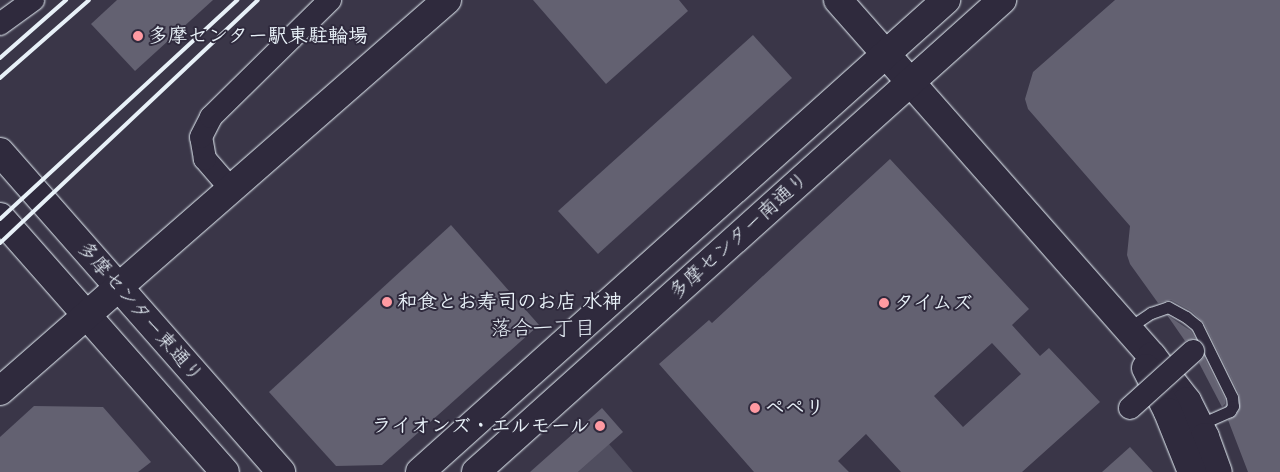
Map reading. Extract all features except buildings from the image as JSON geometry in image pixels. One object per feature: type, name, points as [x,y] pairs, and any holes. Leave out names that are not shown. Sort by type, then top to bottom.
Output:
[{"type":"street","points":[[0,24],[33,0]]},
{"type":"street","points":[[232,189],[206,159],[201,137],[211,117],[330,0]]},
{"type":"street","points":[[0,391],[447,0]]},
{"type":"street","points":[[838,0],[1152,356],[1186,401],[1199,425],[1218,472]]},
{"type":"street","name":"多摩センター南通り","points":[[420,472],[946,0]]},
{"type":"street","name":"多摩センター南通り","points":[[476,472],[1002,0]]},
{"type":"street","name":"多摩センター東通り","points":[[0,152],[281,472]]},
{"type":"street","name":"多摩センター東通り","points":[[0,217],[225,472]]},
{"type":"street","points":[[1121,323],[1168,412],[1192,472]]},
{"type":"street","points":[[1130,408],[1193,351]]},
{"type":"lane","points":[[1121,323],[1168,307],[1197,326],[1232,397],[1233,406],[1230,411],[1199,425]]},
{"type":"shaded area","points":[[609,444],[633,472],[578,472]]},
{"type":"railway","points":[[0,58],[66,0]]},
{"type":"railway","points":[[0,78],[89,0]]},
{"type":"railway","points":[[0,219],[237,0]]},
{"type":"railway","points":[[0,243],[258,0]]},
{"type":"place","name":"多摩センター駅東駐輪場","points":[[138,36]]},
{"type":"place","name":"和食とお寿司のお店 水神","points":[[387,302]]},
{"type":"place","name":"タイムズ","points":[[884,303]]},
{"type":"place","name":"ペペリ","points":[[755,408]]},
{"type":"place","name":"ライオンズ・エルモール","points":[[600,426]]},
{"type":"district","name":"落合一丁目","points":[[543,329]]}]
